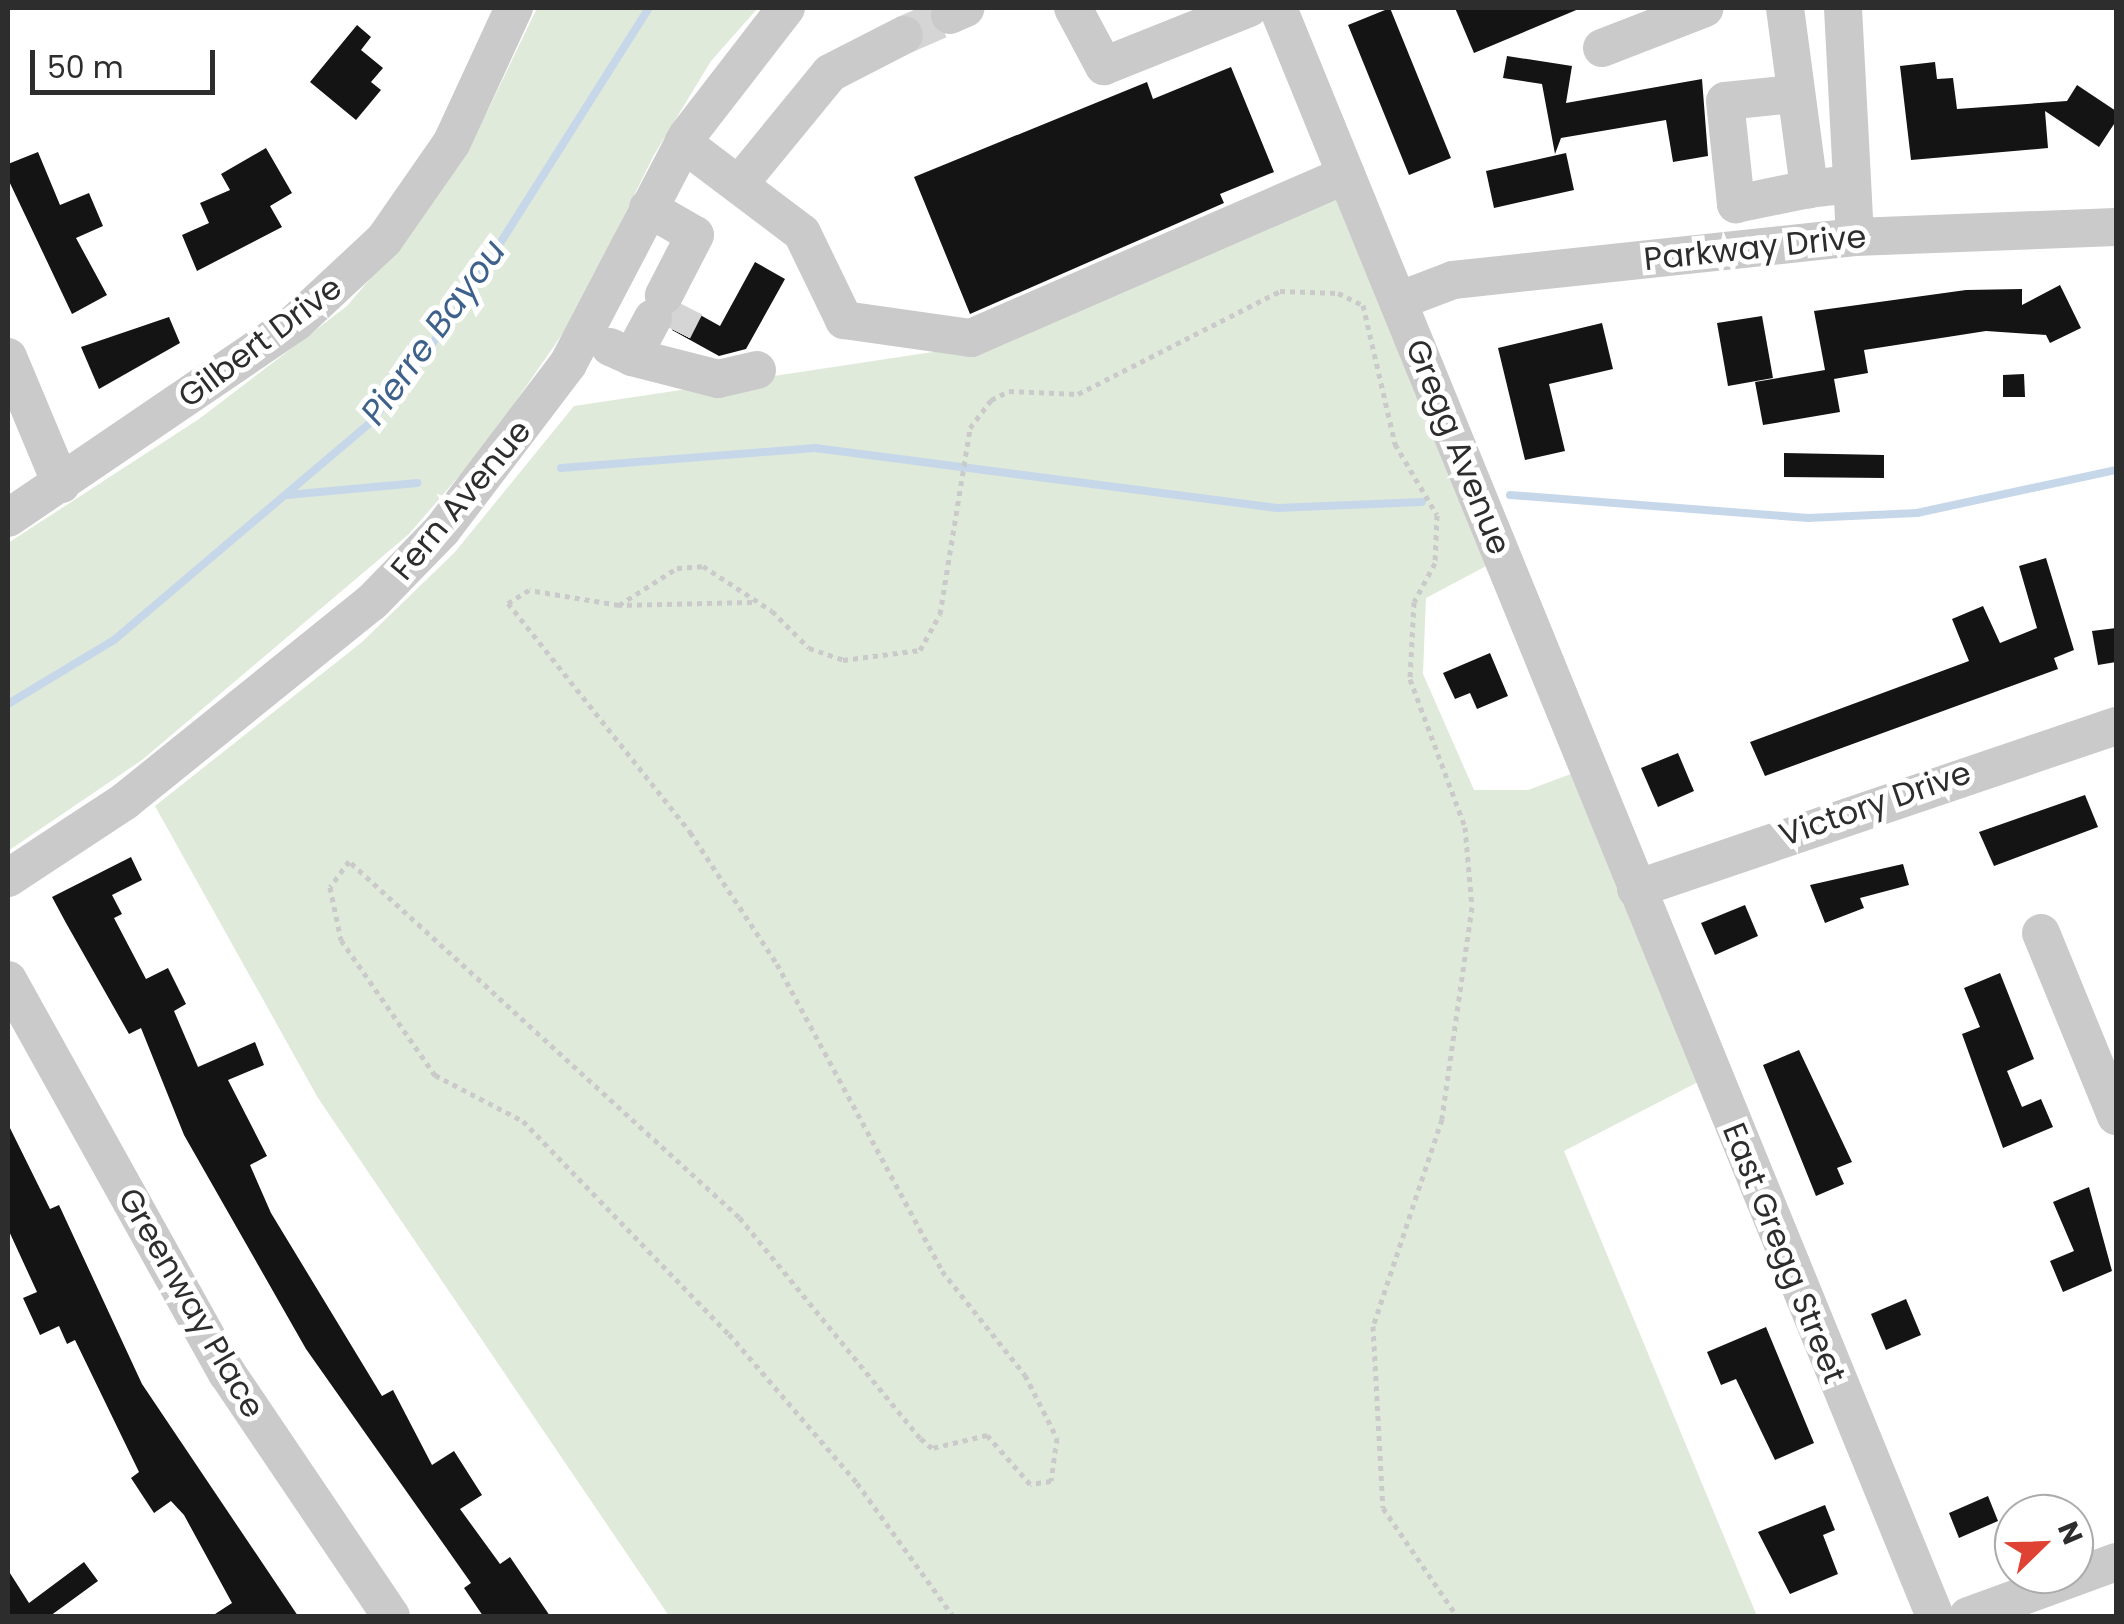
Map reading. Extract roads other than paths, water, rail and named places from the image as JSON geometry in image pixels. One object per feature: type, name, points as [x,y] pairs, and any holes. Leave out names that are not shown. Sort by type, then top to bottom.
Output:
[{"type":"street","name":"Gilbert Drive","points":[[8,518],[296,322],[384,240],[452,142],[514,8]]},
{"type":"street","name":"Fern Avenue","points":[[8,878],[125,801],[372,602],[508,450],[585,336],[683,143],[786,8]]},
{"type":"street","points":[[1079,10],[1104,66],[1249,8]]},
{"type":"street","name":"Gregg Avenue","points":[[1278,8],[1636,889]]},
{"type":"street","points":[[1602,48],[1705,8]]},
{"type":"street","points":[[1785,8],[1809,189]]},
{"type":"street","points":[[1843,8],[1855,237]]},
{"type":"street","points":[[740,183],[830,73],[904,35]]},
{"type":"street","points":[[1794,94],[1725,101],[1736,204],[1854,183]]},
{"type":"street","points":[[683,143],[802,233],[844,320],[972,338],[1346,175]]},
{"type":"street","points":[[648,208],[694,234],[661,317]]},
{"type":"street","name":"Parkway Drive","points":[[1398,301],[1453,280],[1855,237],[2116,228]]},
{"type":"street","points":[[585,336],[661,317]]},
{"type":"street","points":[[661,317],[718,379],[757,370]]},
{"type":"street","points":[[8,357],[61,484]]},
{"type":"street","name":"Victory Drive","points":[[1636,889],[2116,726]]},
{"type":"street","name":"East Gregg Street","points":[[1636,889],[1935,1616]]},
{"type":"street","points":[[2041,932],[2116,1116]]},
{"type":"street","name":"Greenway Place","points":[[8,980],[227,1373],[391,1616]]},
{"type":"street","points":[[1968,1616],[2116,1562]]},
{"type":"waterway","name":"Pierre Bayou","points":[[8,704],[114,640],[370,423],[456,313],[649,8]]},
{"type":"waterway","points":[[561,468],[815,448],[1277,508],[1422,502]]},
{"type":"waterway","points":[[1510,495],[1808,518],[1917,513],[2116,470]]},
{"type":"waterway","points":[[287,495],[417,483]]},
{"type":"tunnel","points":[[904,35],[950,15]]},
{"type":"tunnel","points":[[673,330],[685,306]]}]
